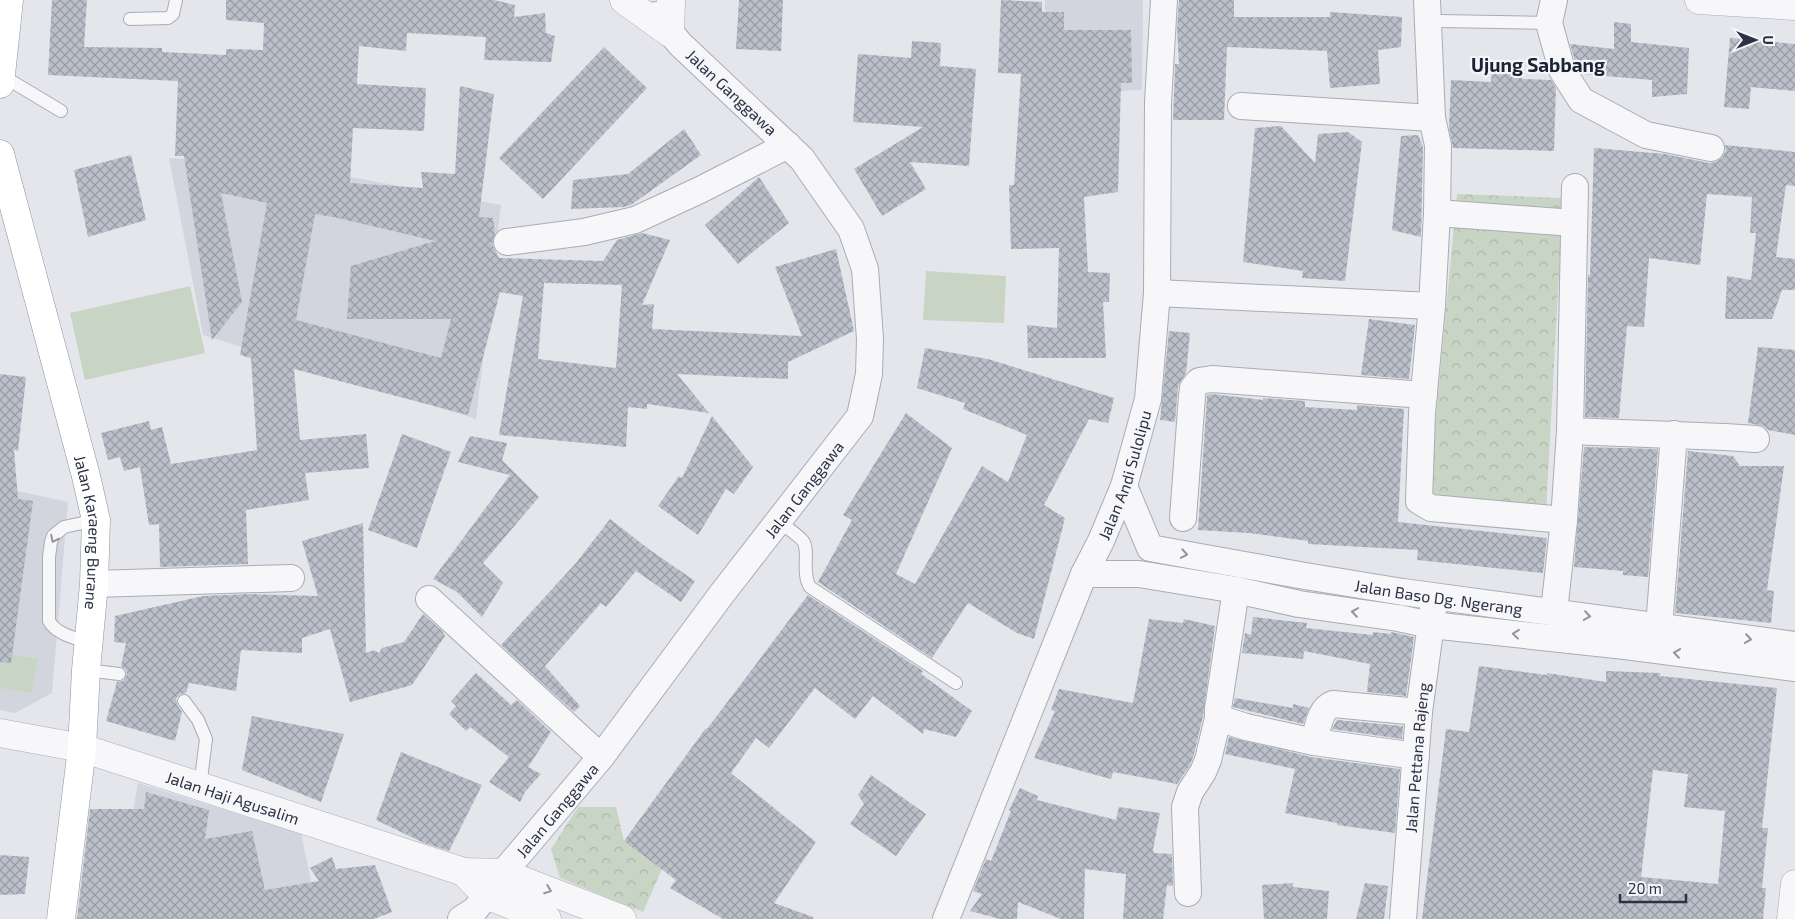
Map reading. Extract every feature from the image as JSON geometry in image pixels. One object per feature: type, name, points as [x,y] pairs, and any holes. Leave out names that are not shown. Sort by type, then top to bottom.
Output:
[{"type":"highway","points":[[1,80],[9,0]]},
{"type":"highway","name":"Jalan Karaeng Burane","points":[[0,154],[96,520],[94,584],[86,670],[82,748],[61,919]]},
{"type":"street","points":[[624,0],[670,33]]},
{"type":"street","name":"Jalan Ganggawa","points":[[461,919],[475,910],[502,873],[601,757],[721,595],[860,416],[869,374],[870,339],[865,269],[851,229],[802,159],[670,33],[644,0]]},
{"type":"street","points":[[670,0],[670,33]]},
{"type":"street","name":"Jalan Andi Sulolipu","points":[[946,919],[1084,574],[1101,541],[1124,486],[1148,399],[1157,293],[1158,102],[1164,0]]},
{"type":"street","points":[[1698,0],[1795,6]]},
{"type":"street","points":[[1433,11],[1432,118],[1438,145],[1437,213],[1432,306],[1422,413],[1419,501],[1431,508],[1564,520]]},
{"type":"street","points":[[1551,12],[1562,70],[1582,100],[1646,135],[1711,148]]},
{"type":"street","points":[[1241,106],[1432,118]]},
{"type":"street","points":[[507,242],[584,232],[635,220],[700,190],[788,145]]},
{"type":"street","points":[[1554,612],[1564,520],[1570,431],[1575,187]]},
{"type":"street","points":[[1437,213],[1574,223]]},
{"type":"street","points":[[1157,293],[1432,306]]},
{"type":"street","points":[[1183,518],[1192,396],[1193,388],[1199,381],[1222,380],[1424,395]]},
{"type":"street","points":[[1570,431],[1674,434],[1756,440]]},
{"type":"street","points":[[1659,627],[1674,434]]},
{"type":"street","points":[[1124,486],[1150,548],[1148,562],[1139,574]]},
{"type":"street","name":"Jalan Baso Dg. Ngerang","points":[[1150,548],[1305,576],[1554,612],[1626,634],[1795,668]]},
{"type":"street","name":"Jalan Baso Dg. Ngerang","points":[[1084,574],[1139,574],[1236,590],[1299,604],[1398,618],[1431,625],[1626,634],[1659,627],[1795,646]]},
{"type":"street","points":[[1299,604],[1305,576]]},
{"type":"street","points":[[94,584],[291,578]]},
{"type":"street","points":[[1188,893],[1186,807],[1190,792],[1203,772],[1208,760],[1218,718],[1236,590]]},
{"type":"street","name":"Jalan Pettana Rajeng","points":[[1403,919],[1419,712],[1434,596]]},
{"type":"street","points":[[429,599],[601,757]]},
{"type":"street","points":[[1314,742],[1323,713],[1333,704],[1419,712]]},
{"type":"street","points":[[1218,718],[1314,742],[1416,756]]},
{"type":"street","name":"Jalan Haji Agusalim","points":[[0,733],[82,748],[464,872]]},
{"type":"street","points":[[464,872],[502,873],[622,919]]},
{"type":"street","points":[[464,872],[486,895],[547,919]]},
{"type":"street","points":[[1793,917],[1795,884]]},
{"type":"lane","points":[[130,19],[168,18],[173,14],[176,0]]},
{"type":"lane","points":[[1433,11],[1551,12]]},
{"type":"lane","points":[[1,80],[61,111]]},
{"type":"lane","points":[[89,643],[61,632],[52,627],[49,621],[50,557],[51,542],[58,531],[64,527],[96,520]]},
{"type":"lane","points":[[778,521],[803,541],[805,547],[805,578],[810,587],[956,683]]},
{"type":"lane","points":[[86,670],[119,674]]},
{"type":"lane","points":[[184,701],[198,720],[206,739],[200,787]]},
{"type":"shaded area","points":[[1045,0],[1143,0],[1142,90],[1046,94]]},
{"type":"shaded area","points":[[169,158],[286,165],[501,205],[476,419],[203,335]]},
{"type":"shaded area","points":[[0,487],[68,502],[52,693],[15,713],[0,710]]},
{"type":"shaded area","points":[[138,783],[301,834],[319,919],[126,851]]},
{"type":"green space","points":[[1457,194],[1563,198],[1546,512],[1427,511]]},
{"type":"green space","points":[[926,271],[1006,276],[1004,323],[923,320]]},
{"type":"green space","points":[[190,286],[205,353],[85,380],[70,313]]},
{"type":"green space","points":[[0,652],[38,659],[32,693],[0,688]]},
{"type":"green space","points":[[578,807],[616,807],[624,841],[662,869],[643,912],[560,878],[551,849]]},
{"type":"building","points":[[52,0],[87,0],[84,47],[162,48],[162,52],[226,55],[226,49],[263,50],[264,23],[226,20],[226,0],[494,0],[515,5],[514,17],[545,13],[546,33],[555,36],[551,62],[484,60],[486,37],[407,33],[406,51],[359,46],[357,84],[426,88],[424,131],[353,128],[350,183],[423,188],[421,172],[455,174],[460,86],[494,94],[479,217],[493,218],[495,234],[492,244],[499,258],[603,261],[617,240],[642,233],[670,240],[642,305],[654,304],[652,329],[802,336],[775,267],[836,249],[854,331],[788,362],[788,379],[677,374],[709,413],[647,404],[647,409],[628,407],[626,447],[499,435],[523,296],[500,292],[468,415],[294,369],[300,440],[366,434],[369,468],[305,473],[309,500],[246,510],[248,564],[160,567],[159,524],[149,525],[140,467],[124,471],[120,457],[108,460],[101,433],[149,421],[151,430],[162,427],[171,464],[257,450],[251,358],[240,355],[267,203],[221,193],[242,302],[212,340],[184,156],[175,156],[178,81],[48,75]],"holes":[[[315,214],[435,241],[351,266],[347,319],[451,319],[441,358],[296,320]],[[544,283],[622,285],[616,368],[538,359]]]},
{"type":"building","points":[[739,0],[783,0],[781,51],[736,49]]},
{"type":"building","points":[[1001,0],[1042,2],[1042,12],[1064,12],[1064,30],[1131,30],[1132,83],[1121,83],[1118,192],[1084,197],[1088,272],[1110,273],[1109,302],[1103,302],[1106,358],[1028,358],[1027,325],[1057,328],[1059,248],[1011,249],[1009,185],[1014,185],[1021,74],[998,73]]},
{"type":"building","points":[[1179,0],[1234,0],[1234,17],[1330,17],[1330,12],[1402,17],[1401,47],[1378,50],[1380,84],[1330,88],[1327,51],[1227,47],[1224,120],[1173,120],[1175,64],[1179,64],[1177,29]]},
{"type":"building","points":[[1614,22],[1631,24],[1631,42],[1689,48],[1687,94],[1652,97],[1652,80],[1582,74],[1576,64],[1570,44],[1614,49]]},
{"type":"building","points":[[1730,38],[1795,44],[1795,91],[1751,87],[1749,109],[1724,107]]},
{"type":"building","points":[[912,41],[941,43],[940,66],[976,69],[969,166],[910,162],[926,189],[882,216],[854,169],[923,127],[853,122],[858,54],[911,58]]},
{"type":"building","points":[[604,47],[647,88],[543,199],[499,158]]},
{"type":"building","points":[[1492,65],[1523,66],[1522,79],[1551,80],[1556,88],[1554,151],[1453,148],[1449,127],[1451,80],[1491,82]]},
{"type":"building","points":[[1281,126],[1315,163],[1318,134],[1348,132],[1362,142],[1345,281],[1302,278],[1303,271],[1243,262],[1255,128]]},
{"type":"building","points":[[684,129],[701,155],[631,205],[571,209],[573,180],[628,174]]},
{"type":"building","points":[[1418,135],[1423,147],[1421,237],[1392,230],[1401,136]]},
{"type":"building","points":[[1725,145],[1795,152],[1795,186],[1786,185],[1776,257],[1795,259],[1795,290],[1782,290],[1772,319],[1725,319],[1727,276],[1751,280],[1756,233],[1750,233],[1752,197],[1707,194],[1700,265],[1649,258],[1644,327],[1627,326],[1619,418],[1585,417],[1588,275],[1590,275],[1594,148],[1665,154],[1709,163],[1716,162],[1722,158],[1726,151]]},
{"type":"building","points":[[131,155],[146,220],[88,237],[74,170]]},
{"type":"building","points":[[759,177],[789,223],[738,264],[705,225]]},
{"type":"building","points":[[1369,319],[1415,325],[1409,379],[1361,375]]},
{"type":"building","points":[[1169,331],[1190,333],[1186,373],[1178,386],[1175,422],[1160,420]]},
{"type":"building","points":[[1758,347],[1795,350],[1795,435],[1768,430],[1764,426],[1748,423]]},
{"type":"building","points":[[925,348],[988,359],[1114,398],[1108,423],[1089,419],[1044,505],[1065,518],[1034,639],[1017,633],[968,603],[932,658],[818,582],[852,520],[843,515],[906,413],[952,448],[896,574],[915,584],[982,466],[1008,482],[1027,435],[963,409],[965,403],[917,388]]},
{"type":"building","points":[[0,374],[26,377],[18,451],[14,450],[18,499],[33,501],[11,663],[0,662]]},
{"type":"building","points":[[1207,395],[1263,400],[1263,398],[1305,401],[1305,407],[1357,410],[1357,405],[1404,409],[1398,522],[1547,538],[1543,573],[1417,560],[1418,550],[1308,544],[1308,541],[1249,533],[1198,530]]},
{"type":"building","points":[[712,416],[753,467],[734,494],[726,489],[698,535],[658,506],[679,476],[682,478]]},
{"type":"building","points":[[402,434],[451,452],[417,548],[368,530]]},
{"type":"building","points":[[470,436],[507,443],[502,460],[539,497],[483,563],[503,583],[482,617],[457,592],[433,579],[510,475],[458,462]]},
{"type":"building","points":[[1584,447],[1658,449],[1648,577],[1623,575],[1623,571],[1574,567]]},
{"type":"building","points":[[1688,451],[1733,456],[1740,466],[1784,466],[1767,590],[1774,591],[1771,623],[1675,613]]},
{"type":"building","points":[[610,519],[695,581],[681,602],[636,571],[606,607],[601,603],[545,666],[580,706],[574,712],[501,645],[576,563]]},
{"type":"building","points":[[363,523],[366,653],[374,650],[379,653],[382,648],[404,642],[423,614],[445,636],[412,685],[350,702],[330,629],[302,638],[302,653],[241,650],[236,691],[189,683],[186,693],[180,694],[176,698],[177,705],[182,712],[175,741],[106,721],[117,682],[123,681],[127,674],[126,670],[121,666],[126,643],[114,642],[115,616],[203,596],[249,594],[318,596],[302,541]]},
{"type":"building","points":[[808,595],[923,671],[921,674],[972,711],[956,737],[924,729],[923,734],[873,696],[855,719],[815,688],[769,748],[756,738],[731,773],[816,842],[774,903],[813,917],[813,919],[723,919],[670,888],[676,880],[624,841],[706,728]]},
{"type":"building","points":[[1253,617],[1307,623],[1306,628],[1373,635],[1373,632],[1391,634],[1391,632],[1414,637],[1406,696],[1367,692],[1370,664],[1304,651],[1303,659],[1242,653],[1245,633],[1251,635]]},
{"type":"building","points":[[1149,619],[1183,623],[1184,619],[1215,626],[1203,716],[1194,754],[1190,765],[1177,784],[1113,772],[1111,779],[1034,758],[1055,711],[1051,710],[1059,689],[1133,703]]},
{"type":"building","points":[[1479,666],[1547,675],[1547,673],[1606,682],[1606,671],[1660,673],[1660,676],[1777,688],[1762,828],[1768,828],[1762,888],[1766,888],[1763,919],[1422,919],[1446,729],[1469,732]],"holes":[[[1653,770],[1688,774],[1684,807],[1725,811],[1718,884],[1641,877]]]},
{"type":"building","points":[[476,673],[511,705],[517,700],[551,732],[528,767],[541,774],[525,792],[520,802],[489,782],[509,757],[470,727],[466,731],[449,714],[456,706],[451,701]]},
{"type":"building","points":[[1235,698],[1293,708],[1293,704],[1309,708],[1303,724],[1233,707]]},
{"type":"building","points":[[252,716],[344,734],[321,802],[242,770]]},
{"type":"building","points":[[1337,720],[1403,726],[1402,739],[1332,729]]},
{"type":"building","points":[[1229,737],[1311,757],[1400,769],[1395,833],[1337,825],[1337,823],[1285,813],[1295,769],[1225,754]]},
{"type":"building","points":[[401,752],[482,785],[449,851],[424,843],[376,820]]},
{"type":"building","points":[[871,775],[926,814],[896,856],[850,824],[864,804],[858,795]]},
{"type":"building","points":[[1020,788],[1038,796],[1037,800],[1116,820],[1119,807],[1160,813],[1153,850],[1154,853],[1172,854],[1173,886],[1167,885],[1163,919],[1123,919],[1126,874],[1085,869],[1084,919],[1061,919],[1018,902],[1017,919],[1000,919],[970,911],[982,894],[973,891],[986,859],[991,861],[1011,811],[1009,810]]},
{"type":"building","points":[[146,792],[209,810],[205,839],[252,831],[265,890],[319,881],[310,868],[332,857],[336,869],[375,865],[392,912],[374,919],[77,919],[90,809],[144,809]]},
{"type":"building","points":[[0,855],[29,857],[25,894],[0,895]]},
{"type":"building","points":[[1293,883],[1293,887],[1329,891],[1327,919],[1264,919],[1262,885]]},
{"type":"building","points":[[1365,883],[1388,886],[1384,919],[1356,919]]},
{"type":"district","name":"Ujung Sabbang","points":[[1538,64]]}]
